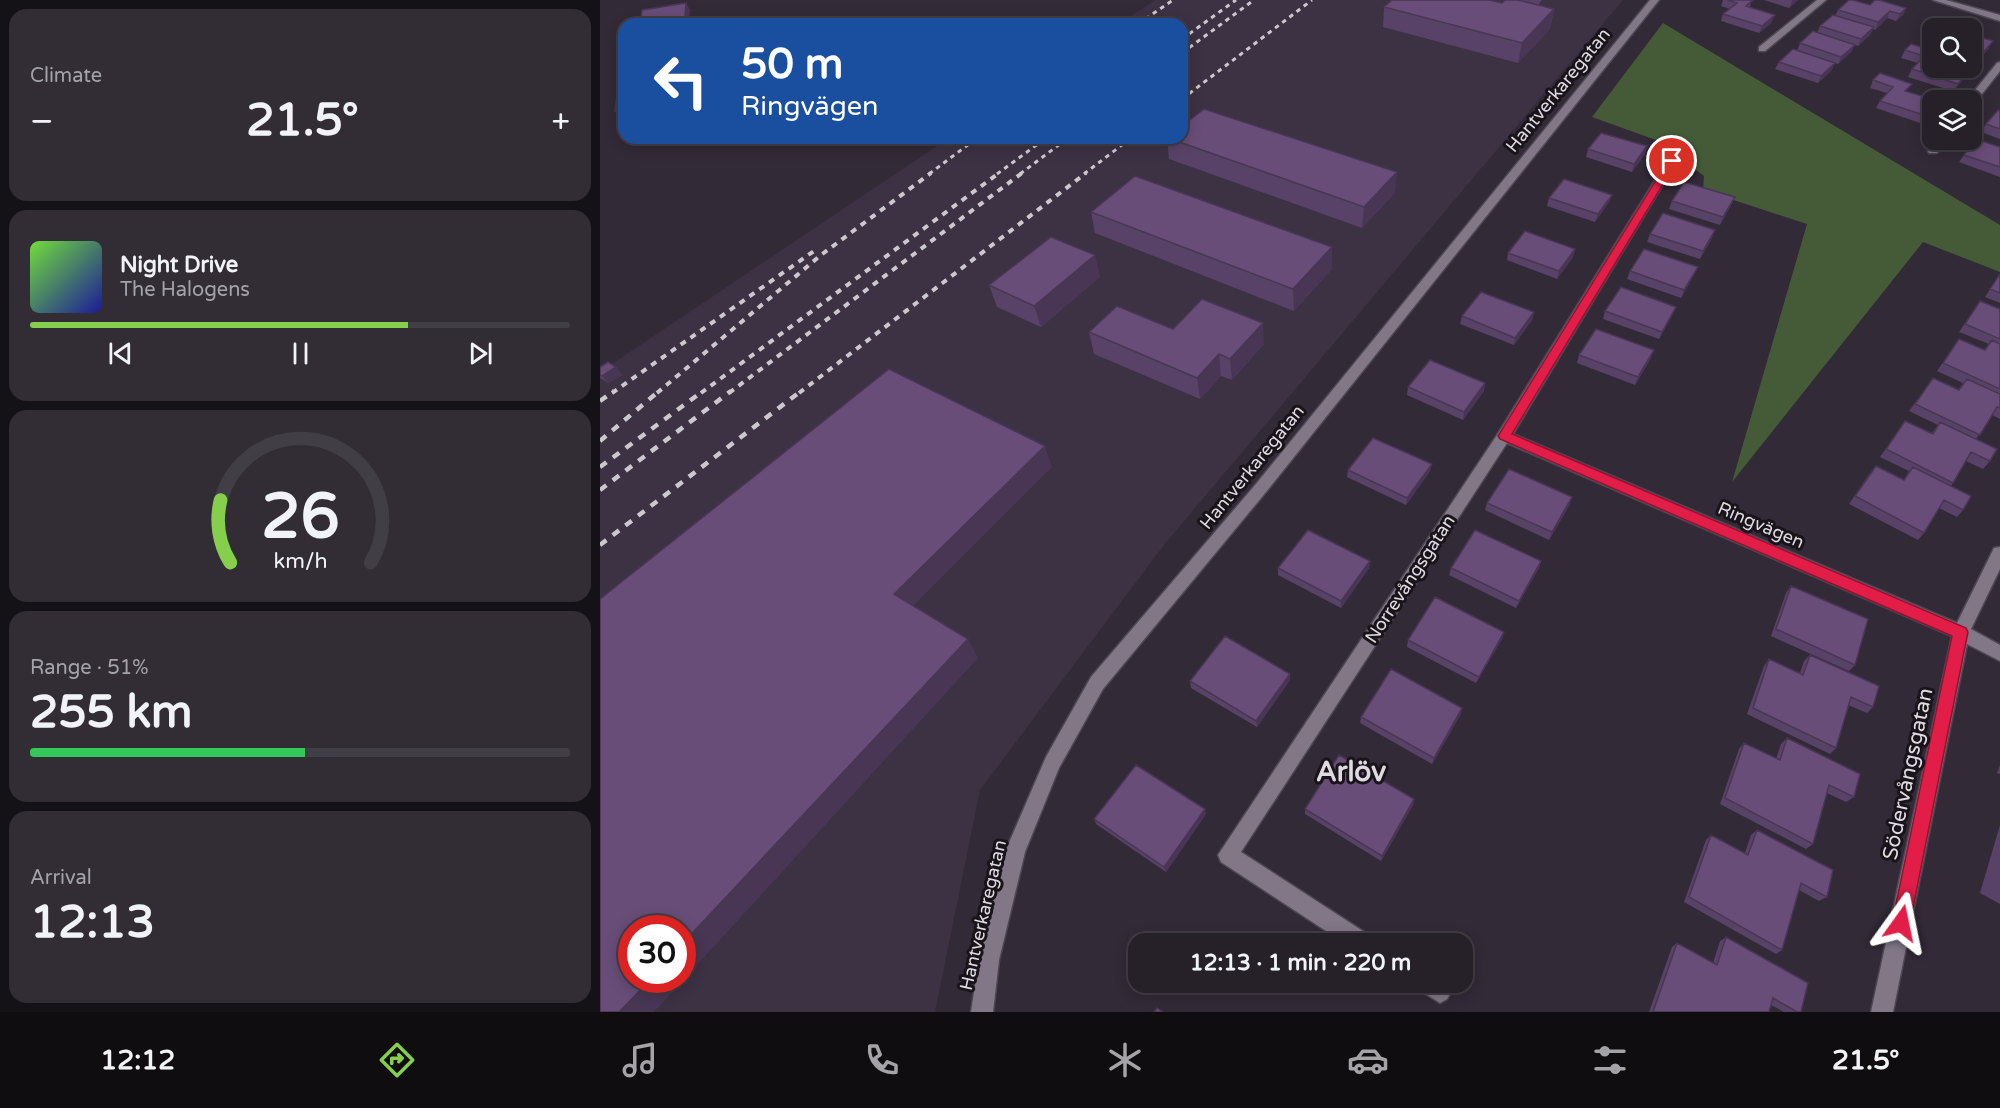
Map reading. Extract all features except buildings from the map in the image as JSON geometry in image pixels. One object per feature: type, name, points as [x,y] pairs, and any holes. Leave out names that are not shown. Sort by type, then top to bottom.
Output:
[{"type":"street","name":"Hantverkaregatan","points":[[982,1012],[989,960],[1015,852],[1052,764],[1097,683],[1261,488],[1655,0]]},
{"type":"street","points":[[1762,49],[1822,0]]},
{"type":"street","points":[[1937,0],[2000,18]]},
{"type":"street","points":[[1980,90],[2000,65]]},
{"type":"street","name":"Norrevångsgatan","points":[[1348,933],[1228,855],[1504,436],[1672,161]]},
{"type":"street","name":"Ringvägen","points":[[1504,436],[1961,632],[2000,654]]},
{"type":"street","name":"Södervångsgatan","points":[[1882,1012],[1961,632],[2000,553]]},
{"type":"shaded area","points":[[1155,0],[1623,0],[1164,545],[980,790],[935,1012],[600,1012],[600,372],[940,144],[1188,144],[1188,18],[1128,18]]},
{"type":"green space","points":[[1663,23],[2000,225],[2000,272],[1923,242],[1732,482],[1807,224],[1703,190],[1704,176],[1656,140],[1592,117]]},
{"type":"railway","points":[[1147,18],[1173,0]]},
{"type":"railway","points":[[1188,35],[1236,0]]},
{"type":"railway","points":[[1188,49],[1254,0]]},
{"type":"railway","points":[[1188,94],[1312,0]]},
{"type":"railway","points":[[929,174],[969,144]]},
{"type":"railway","points":[[997,174],[1038,144]]},
{"type":"railway","points":[[1020,174],[1060,144]]},
{"type":"railway","points":[[1084,174],[1123,144]]},
{"type":"railway","points":[[657,393],[821,255],[931,173]]},
{"type":"railway","points":[[701,393],[999,173]]},
{"type":"railway","points":[[729,393],[1022,173]]},
{"type":"railway","points":[[799,393],[1086,173]]},
{"type":"railway","points":[[612,393],[814,251]]},
{"type":"railway","points":[[600,401],[614,391]]},
{"type":"railway","points":[[600,441],[659,391]]},
{"type":"railway","points":[[600,467],[703,391]]},
{"type":"railway","points":[[600,490],[731,391]]},
{"type":"railway","points":[[600,545],[801,391]]},
{"type":"district","name":"Arlöv","points":[[1351,772]]},
{"type":"route","points":[[1672,161],[1504,436],[1961,632],[1901,923]]}]
